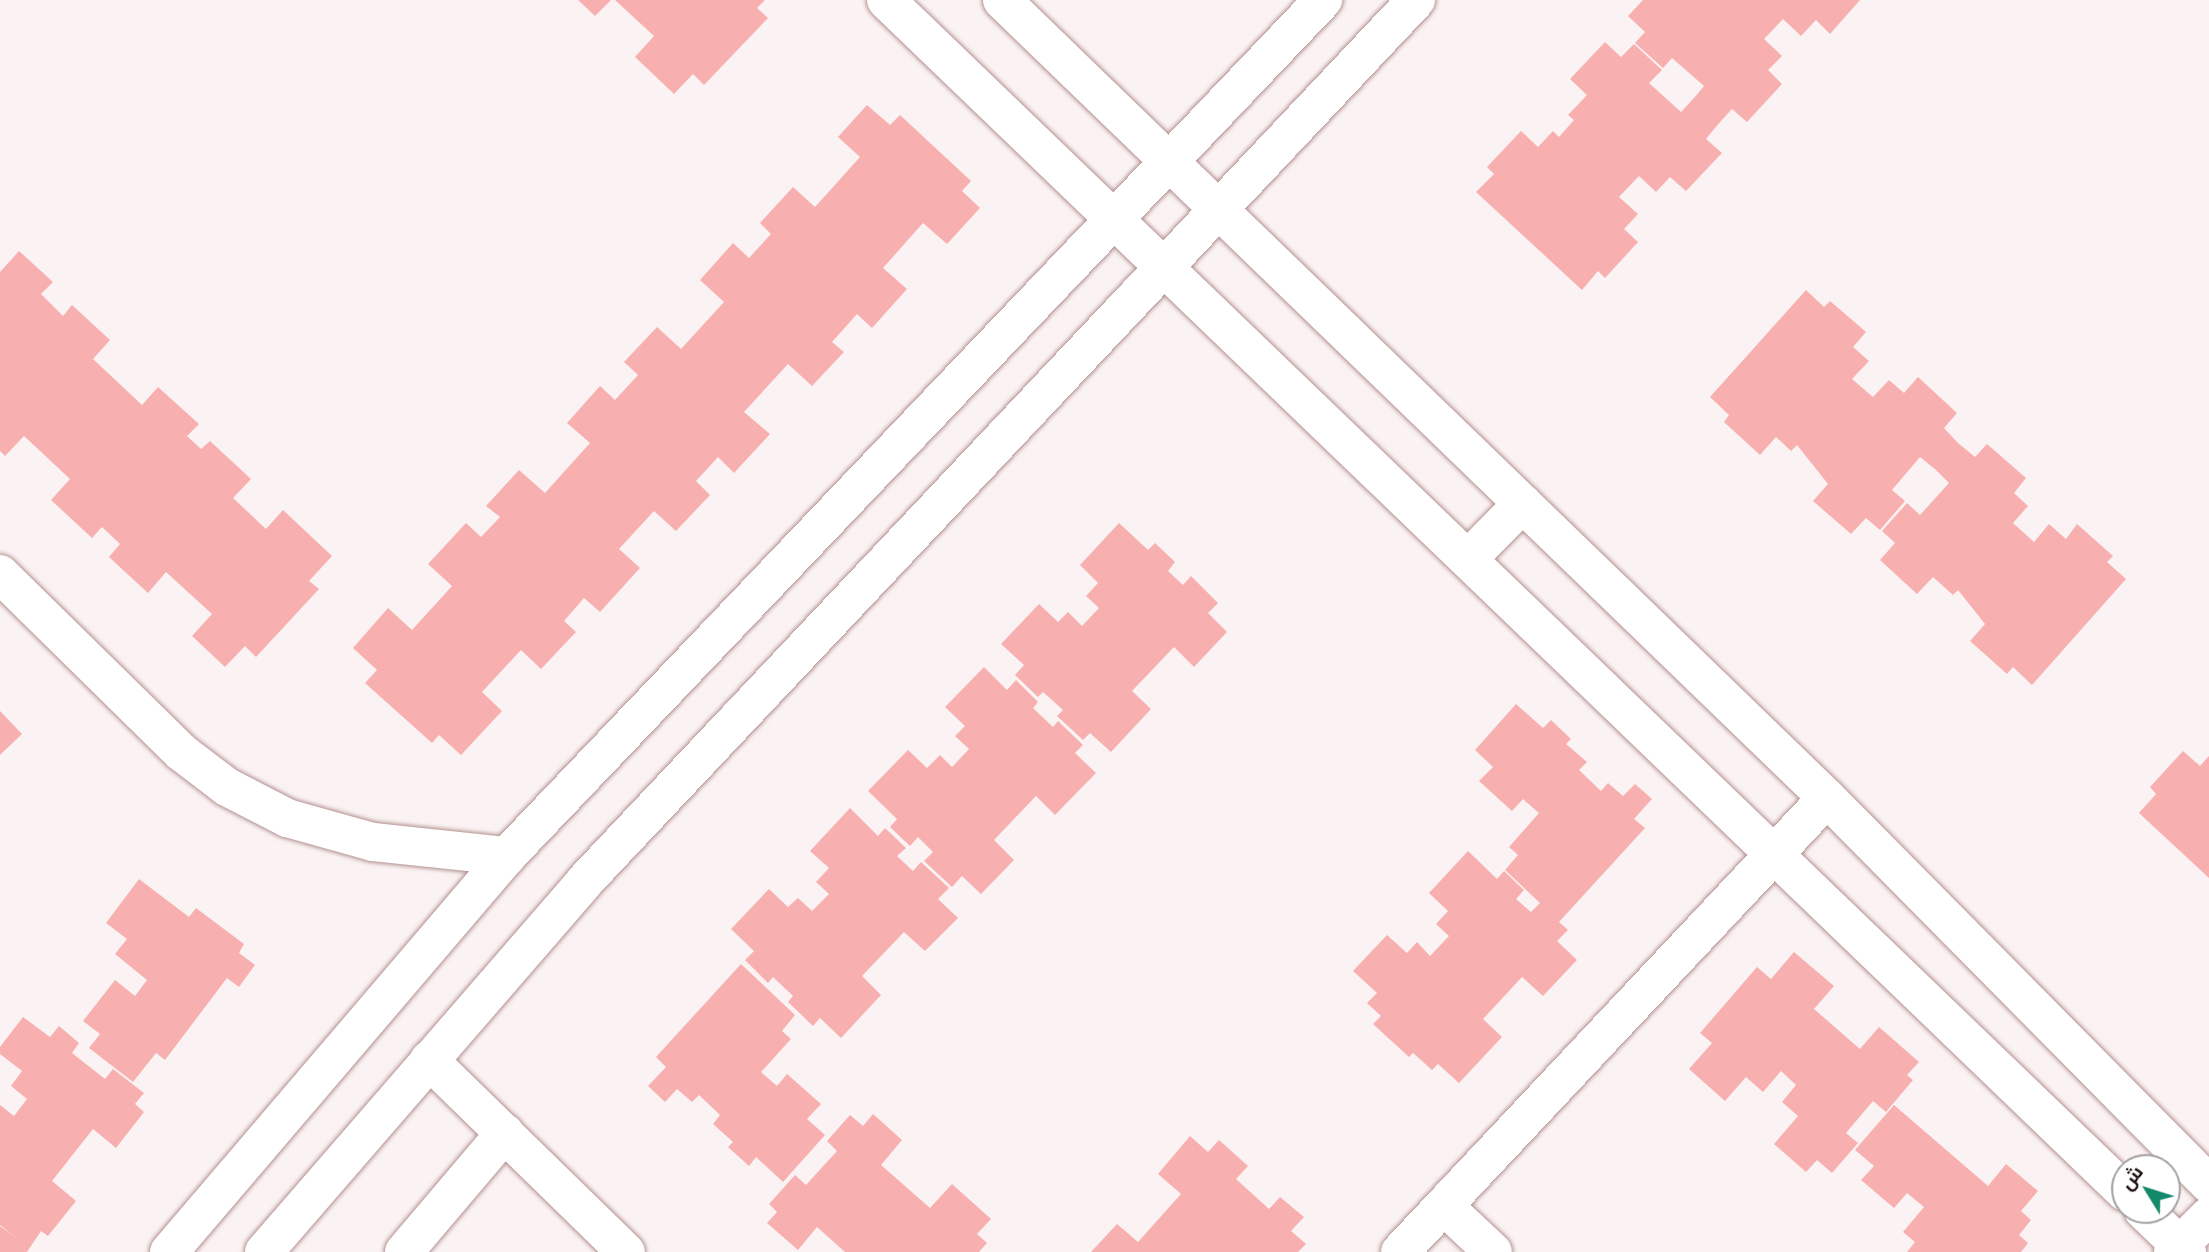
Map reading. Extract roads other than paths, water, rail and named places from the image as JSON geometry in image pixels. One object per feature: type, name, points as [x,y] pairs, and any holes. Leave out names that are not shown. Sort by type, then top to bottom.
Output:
[{"type":"street","points":[[886,0],[1160,267],[1776,851],[2111,1178]]},
{"type":"street","points":[[1002,0],[1827,797],[2209,1184]]},
{"type":"street","points":[[169,1252],[507,856],[1323,0]]},
{"type":"street","points":[[264,1252],[594,871],[1160,267],[1416,0]]},
{"type":"street","points":[[1468,559],[1523,503]]},
{"type":"street","points":[[0,574],[181,752],[227,787],[287,818],[373,842],[507,856]]},
{"type":"street","points":[[1401,1252],[1827,797]]},
{"type":"street","points":[[429,1059],[626,1252]]},
{"type":"street","points":[[404,1252],[505,1133]]},
{"type":"street","points":[[1444,1206],[1493,1252]]},
{"type":"street","points":[[2156,1224],[2180,1250],[2209,1216]]}]
